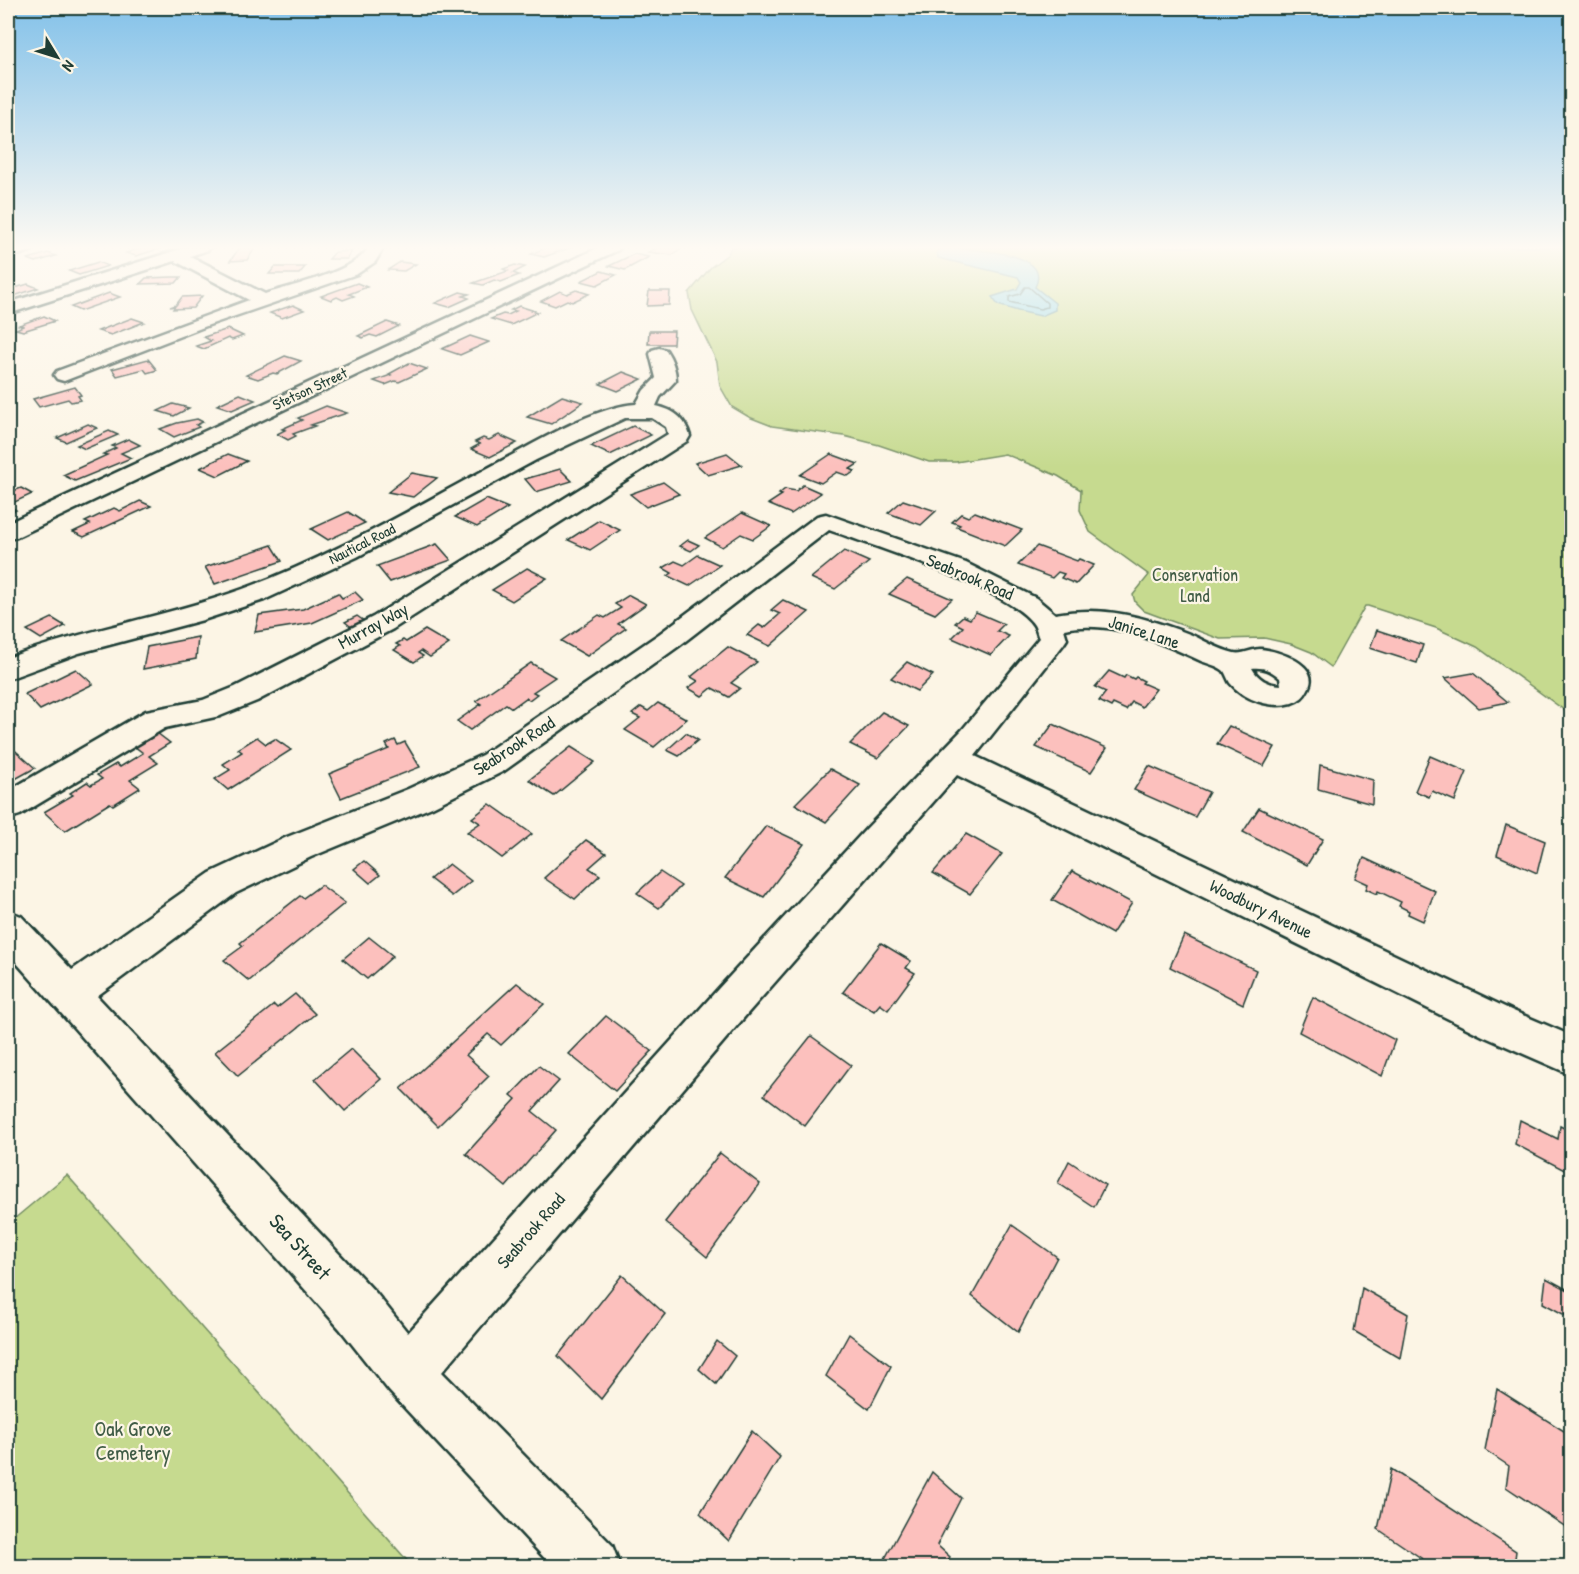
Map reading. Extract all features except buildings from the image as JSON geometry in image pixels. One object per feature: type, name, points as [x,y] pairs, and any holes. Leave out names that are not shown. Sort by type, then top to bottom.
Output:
[{"type":"street","points":[[64,375],[205,320]]},
{"type":"street","name":"Stetson Street","points":[[8,532],[457,320]]},
{"type":"street","points":[[644,409],[651,394],[666,380],[666,372],[659,354]]},
{"type":"street","name":"Nautical Road","points":[[8,669],[85,641],[253,595],[350,551],[602,419],[620,412],[644,409]]},
{"type":"street","name":"Murray Way","points":[[8,806],[157,719],[209,709],[246,694],[383,623],[679,436],[676,423],[659,413],[644,409]]},
{"type":"street","name":"Seabrook Road","points":[[69,994],[223,883],[284,854],[420,798],[493,763],[669,640],[826,521],[994,584],[1021,598],[1050,623],[1054,633],[1053,639],[973,738],[740,993],[407,1373]]},
{"type":"street","name":"Janice Lane","points":[[1050,623],[1085,617],[1112,619],[1145,629],[1236,665]]},
{"type":"street","name":"Woodbury Avenue","points":[[953,759],[1486,1017],[1572,1056]]},
{"type":"street","name":"Sea Street","points":[[8,927],[358,1311],[407,1373],[591,1566]]},
{"type":"green space","name":"Conservation Land","points":[[697,320],[1571,320],[1571,715],[1477,647],[1436,628],[1368,606],[1365,606],[1331,667],[1311,652],[1291,644],[1264,638],[1220,639],[1144,611],[1135,602],[1133,595],[1149,575],[1090,532],[1080,510],[1081,490],[1058,476],[1005,454],[956,462],[929,462],[844,436],[772,426],[732,407],[720,386],[717,362]]},
{"type":"green space","name":"Oak Grove Cemetery","points":[[67,1175],[412,1566],[8,1566],[8,1224]]}]
